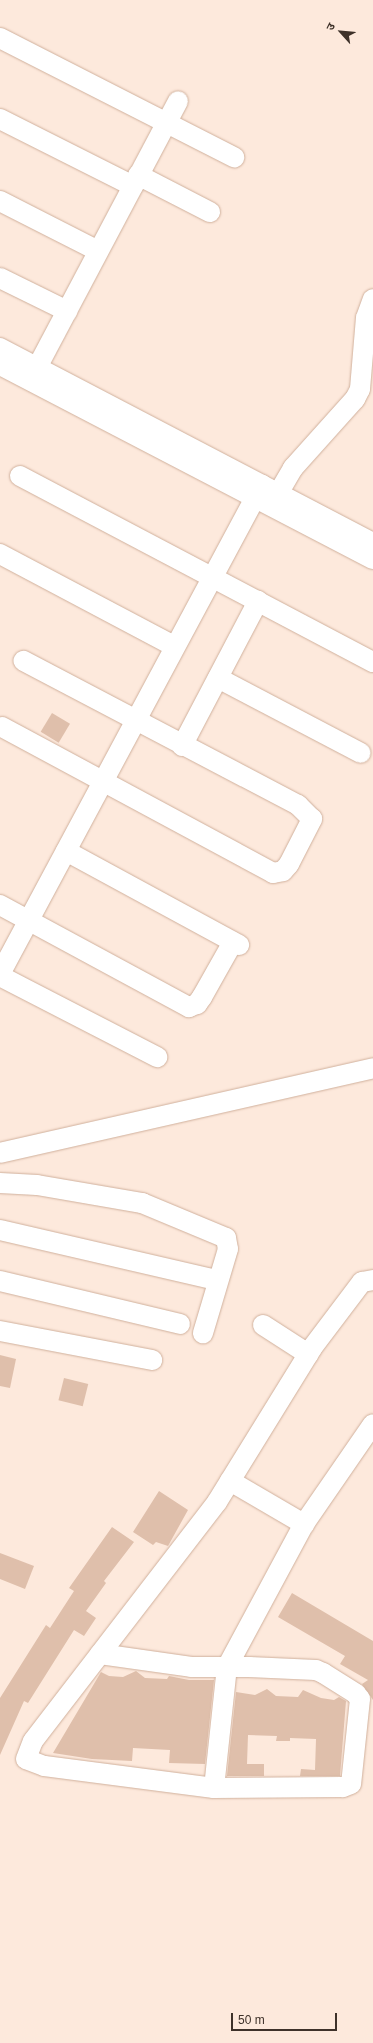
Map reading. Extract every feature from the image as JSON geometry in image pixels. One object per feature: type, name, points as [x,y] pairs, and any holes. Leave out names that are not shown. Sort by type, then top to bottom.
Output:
[{"type":"street","points":[[0,38],[165,124],[234,158]]},
{"type":"street","points":[[34,372],[178,101]]},
{"type":"street","points":[[0,119],[136,181],[210,212]]},
{"type":"street","points":[[0,201],[98,251]]},
{"type":"street","points":[[0,278],[67,311]]},
{"type":"street","points":[[157,1057],[0,975],[30,922],[134,721],[212,576],[266,495],[293,468],[355,399],[360,389],[367,360],[369,320],[373,300]]},
{"type":"street","points":[[0,348],[34,372],[266,495],[373,559]]},
{"type":"street","points":[[0,365],[34,372]]},
{"type":"street","points":[[20,476],[373,662]]},
{"type":"street","points":[[266,495],[373,543]]},
{"type":"street","points":[[0,554],[174,646]]},
{"type":"street","points":[[182,746],[258,601]]},
{"type":"street","points":[[2,728],[272,873],[283,871],[312,819],[308,813],[298,805],[134,721],[24,661]]},
{"type":"street","points":[[218,678],[361,753]]},
{"type":"street","points":[[0,905],[189,1007],[197,1004],[236,943],[66,851]]},
{"type":"street","points":[[2,1156],[373,1068]]},
{"type":"street","points":[[0,1183],[37,1185],[142,1203],[211,1230],[226,1238],[228,1249],[217,1280],[203,1333]]},
{"type":"street","points":[[0,1230],[217,1280]]},
{"type":"street","points":[[100,1654],[191,1667],[316,1670],[356,1694],[360,1699],[354,1776],[351,1784],[343,1787],[214,1788],[44,1766],[26,1759],[33,1742],[100,1654],[218,1502],[308,1354],[362,1282],[373,1280]]},
{"type":"street","points":[[0,1281],[180,1324]]},
{"type":"street","points":[[263,1325],[308,1354]]},
{"type":"street","points":[[0,1331],[152,1360]]},
{"type":"street","points":[[214,1788],[227,1667],[304,1524],[373,1424]]},
{"type":"street","points":[[230,1481],[304,1524]]},
{"type":"building","points":[[52,713],[70,724],[59,743],[41,732]]},
{"type":"building","points":[[0,1355],[16,1359],[10,1388],[0,1386]]},
{"type":"building","points":[[64,1378],[88,1384],[83,1406],[58,1400]]},
{"type":"building","points":[[159,1491],[188,1510],[168,1546],[156,1542],[153,1545],[133,1532]]},
{"type":"building","points":[[112,1527],[134,1542],[104,1581],[106,1583],[86,1611],[96,1618],[84,1636],[74,1630],[28,1703],[24,1701],[0,1755],[0,1698],[46,1625],[50,1628],[74,1591],[69,1588]]},
{"type":"building","points":[[0,1553],[34,1566],[25,1589],[0,1579]]},
{"type":"building","points":[[292,1593],[373,1641],[373,1700],[362,1684],[368,1680],[340,1664],[345,1656],[278,1617]]},
{"type":"building","points":[[136,1671],[145,1678],[167,1679],[169,1676],[189,1680],[214,1680],[205,1764],[169,1763],[170,1750],[133,1748],[132,1761],[92,1759],[53,1753],[101,1672],[109,1676],[123,1677]]},
{"type":"building","points":[[267,1689],[276,1696],[298,1697],[303,1690],[321,1698],[334,1700],[339,1697],[346,1701],[340,1776],[300,1776],[301,1769],[315,1770],[316,1739],[290,1738],[290,1741],[276,1741],[277,1736],[248,1735],[247,1764],[264,1764],[264,1776],[227,1776],[236,1692],[255,1695]]}]
